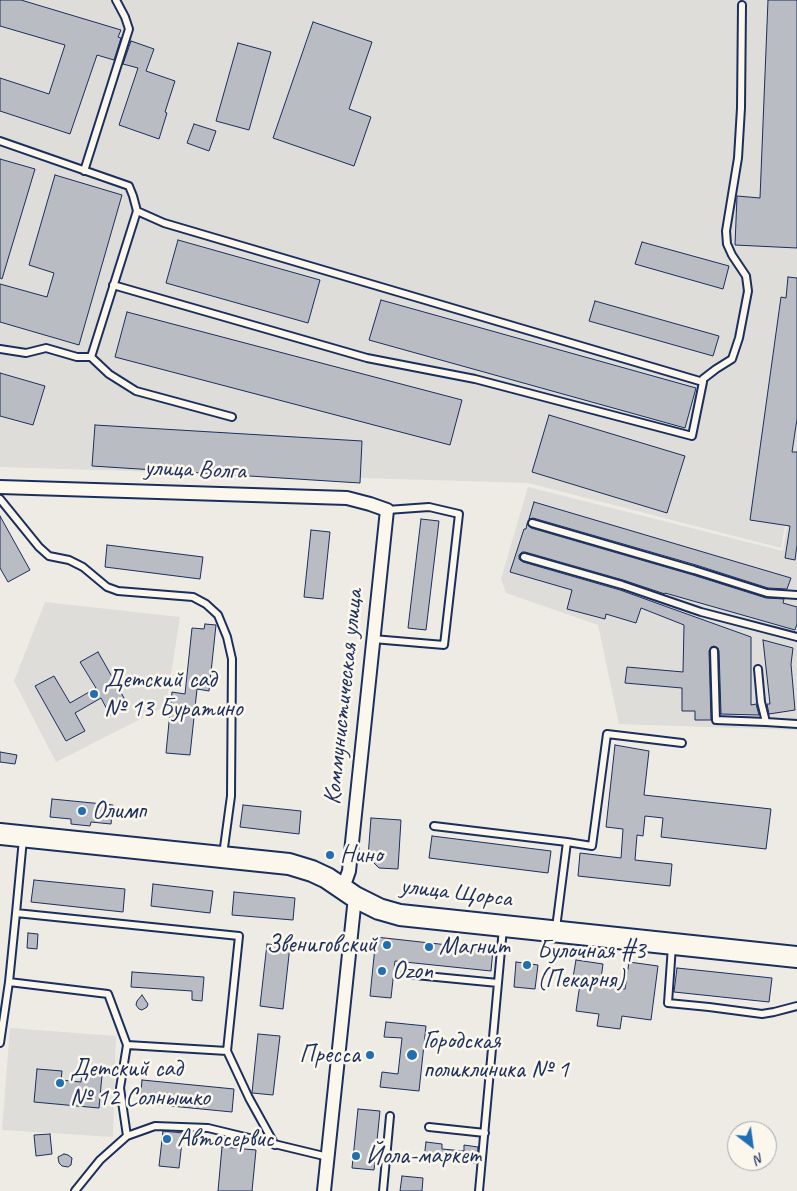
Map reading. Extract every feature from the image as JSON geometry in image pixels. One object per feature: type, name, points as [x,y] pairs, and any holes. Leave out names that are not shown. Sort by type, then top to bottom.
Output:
[{"type":"main road","name":"улица Щорса","points":[[0,834],[289,864],[320,874],[379,909],[400,915],[797,957]]},
{"type":"street","name":"улица Волга","points":[[0,487],[347,498],[387,510]]},
{"type":"street","name":"Коммунистическая улица","points":[[324,1191],[349,892],[349,871],[387,510]]},
{"type":"lane","points":[[84,171],[129,29],[116,0]]},
{"type":"lane","points":[[113,285],[367,358],[475,379],[692,436],[703,379],[732,359],[739,338],[748,291],[746,276],[727,244],[726,231],[738,158],[741,108],[742,5]]},
{"type":"lane","points":[[0,141],[129,186],[137,211],[91,357]]},
{"type":"lane","points":[[137,211],[164,223],[703,382]]},
{"type":"lane","points":[[0,349],[26,353],[46,348],[77,357],[91,357],[109,374],[136,391],[232,417]]},
{"type":"lane","points":[[0,499],[39,547],[49,556],[69,560],[83,567],[107,587],[118,591],[193,597],[206,604],[218,615],[228,636],[232,659],[231,796],[223,857]]},
{"type":"lane","points":[[373,639],[444,645],[459,514],[429,507],[387,510]]},
{"type":"lane","points":[[532,523],[767,593],[797,595]]},
{"type":"lane","points":[[524,557],[622,585],[701,612],[797,637]]},
{"type":"lane","points":[[714,651],[716,720],[797,724]]},
{"type":"lane","points":[[758,669],[761,702],[766,722]]},
{"type":"lane","points":[[434,826],[592,846],[607,734],[682,743]]},
{"type":"lane","points":[[0,1041],[9,982],[23,836]]},
{"type":"lane","points":[[555,932],[567,842]]},
{"type":"lane","points":[[16,913],[239,936],[227,1051],[249,1098],[275,1145]]},
{"type":"lane","points":[[480,1191],[503,926]]},
{"type":"lane","points":[[672,944],[668,1004],[762,1014],[797,1006]]},
{"type":"lane","points":[[405,974],[498,983]]},
{"type":"lane","points":[[9,982],[108,994],[127,1045],[120,1088],[127,1136]]},
{"type":"lane","points":[[127,1045],[227,1051]]},
{"type":"lane","points":[[383,1191],[390,1116]]},
{"type":"lane","points":[[75,1191],[100,1160],[127,1136],[154,1126],[208,1128],[328,1157]]},
{"type":"lane","points":[[429,1127],[485,1133]]},
{"type":"shaded area","points":[[0,0],[797,0],[797,456],[781,548],[528,483],[0,467]]},
{"type":"shaded area","points":[[797,464],[797,730],[619,724],[598,625],[506,593],[501,579],[528,487],[783,551]]},
{"type":"shaded area","name":"Детский сад № 13 Буратино","points":[[45,602],[180,617],[166,706],[56,762],[14,681]]},
{"type":"shaded area","name":"Детский сад № 12 Солнышко","points":[[10,1028],[116,1036],[113,1137],[2,1130]]},
{"type":"building","points":[[0,0],[21,0],[121,30],[118,37],[121,38],[114,60],[97,55],[70,134],[0,111],[0,78],[49,94],[65,45],[0,26]]},
{"type":"building","points":[[768,0],[797,0],[797,248],[735,245],[737,196],[760,198]]},
{"type":"building","points":[[313,22],[372,42],[349,109],[371,117],[354,166],[273,138]]},
{"type":"building","points":[[131,41],[154,49],[146,71],[175,81],[159,139],[119,125],[138,68],[123,64]]},
{"type":"building","points":[[238,43],[271,52],[249,130],[216,121]]},
{"type":"building","points":[[194,124],[216,131],[209,151],[187,143]]},
{"type":"building","points":[[0,159],[35,169],[2,279],[0,278]]},
{"type":"building","points":[[55,175],[122,195],[79,345],[0,322],[0,284],[47,297],[54,273],[29,265]]},
{"type":"building","points":[[178,240],[320,280],[308,323],[166,283]]},
{"type":"building","points":[[642,242],[729,266],[723,289],[635,264]]},
{"type":"building","points":[[788,277],[797,278],[797,419],[792,452],[797,452],[797,545],[795,560],[785,558],[790,526],[750,520],[781,297],[786,298]]},
{"type":"building","points":[[381,300],[696,388],[685,428],[369,340]]},
{"type":"building","points":[[595,301],[719,336],[713,356],[589,321]]},
{"type":"building","points":[[127,312],[462,400],[450,445],[115,357]]},
{"type":"building","points":[[0,373],[45,386],[33,425],[0,416]]},
{"type":"building","points":[[549,415],[685,456],[667,513],[532,472]]},
{"type":"building","points":[[95,425],[362,441],[360,483],[92,466]]},
{"type":"building","points":[[534,502],[791,578],[787,589],[768,588],[696,565],[533,518],[529,519]]},
{"type":"building","points":[[0,516],[30,570],[8,582],[0,568]]},
{"type":"building","points":[[421,519],[439,521],[426,630],[408,628]]},
{"type":"building","points":[[527,524],[531,528],[766,598],[784,599],[783,603],[797,607],[795,630],[525,552],[519,555],[519,559],[523,562],[620,590],[751,637],[751,705],[756,704],[759,715],[721,714],[719,651],[714,646],[709,651],[711,720],[695,720],[695,711],[682,711],[682,688],[625,683],[627,667],[683,672],[684,625],[641,608],[636,623],[606,614],[605,619],[567,609],[572,590],[510,572]]},
{"type":"building","points":[[311,530],[330,532],[323,599],[304,597]]},
{"type":"building","points":[[107,545],[203,557],[200,579],[105,567]]},
{"type":"building","points":[[205,624],[216,625],[209,691],[197,689],[190,755],[166,753],[172,692],[185,694],[192,628],[204,629]]},
{"type":"building","points":[[763,640],[793,648],[791,664],[795,710],[769,714],[767,704],[770,704]]},
{"type":"building","points":[[98,652],[128,705],[110,715],[101,698],[75,713],[85,731],[66,741],[35,686],[54,676],[70,703],[96,688],[80,662]]},
{"type":"building","points":[[615,745],[649,751],[644,795],[771,809],[766,849],[661,837],[663,818],[645,816],[643,836],[637,835],[635,860],[672,864],[670,886],[578,876],[580,853],[621,858],[623,829],[606,827]]},
{"type":"building","points":[[0,752],[17,755],[15,764],[0,762]]},
{"type":"building","name":"Олимп","points":[[52,799],[113,805],[111,824],[91,822],[90,826],[71,824],[71,819],[50,817]]},
{"type":"building","points":[[243,805],[301,811],[299,834],[240,827]]},
{"type":"building","points":[[371,818],[401,820],[398,869],[379,868],[368,857]]},
{"type":"building","points":[[432,836],[551,851],[548,873],[429,858]]},
{"type":"building","points":[[34,880],[125,889],[123,912],[31,902]]},
{"type":"building","points":[[153,884],[213,891],[210,913],[151,906]]},
{"type":"building","points":[[234,892],[295,898],[293,920],[232,915]]},
{"type":"building","points":[[28,933],[38,934],[37,949],[27,948]]},
{"type":"building","points":[[376,937],[493,950],[491,971],[395,961],[391,998],[370,996]]},
{"type":"building","points":[[267,944],[290,946],[283,1009],[260,1006]]},
{"type":"building","points":[[576,960],[603,964],[600,986],[625,989],[629,962],[658,966],[651,1020],[622,1016],[620,1029],[597,1026],[599,1014],[576,1011],[580,984],[572,983]]},
{"type":"building","points":[[516,962],[538,965],[535,989],[514,987]]},
{"type":"building","points":[[677,968],[772,978],[769,1002],[674,992]]},
{"type":"building","points":[[132,972],[204,977],[202,1001],[192,1000],[192,991],[131,987]]},
{"type":"building","points":[[142,995],[148,1004],[142,1010],[136,1005]]},
{"type":"building","name":"Городская поликлиника № 1","points":[[386,1022],[426,1026],[419,1091],[380,1087],[382,1072],[398,1074],[402,1038],[384,1037]]},
{"type":"building","points":[[258,1034],[280,1036],[273,1095],[252,1093]]},
{"type":"building","points":[[37,1069],[62,1071],[61,1080],[81,1082],[82,1073],[102,1075],[99,1108],[34,1102]]},
{"type":"building","points":[[142,1080],[234,1089],[232,1112],[140,1103]]},
{"type":"building","points":[[358,1109],[380,1111],[374,1170],[352,1168]]},
{"type":"building","points":[[163,1131],[183,1133],[179,1168],[159,1166]]},
{"type":"building","points":[[50,1134],[52,1154],[36,1156],[34,1135]]},
{"type":"building","points":[[426,1142],[442,1144],[442,1149],[464,1151],[464,1145],[478,1147],[477,1163],[424,1158]]},
{"type":"building","points":[[222,1147],[256,1150],[252,1191],[218,1191]]},
{"type":"building","points":[[64,1154],[72,1158],[71,1165],[68,1167],[62,1166],[59,1163],[58,1157]]},
{"type":"building","points":[[402,1176],[423,1178],[422,1191],[400,1191]]},
{"type":"place","name":"Детский сад № 13 Буратино","points":[[94,694]]},
{"type":"place","name":"Олимп","points":[[82,811]]},
{"type":"place","name":"Нино","points":[[330,855]]},
{"type":"place","name":"Звениговский","points":[[387,945]]},
{"type":"place","name":"Магнит","points":[[429,947]]},
{"type":"place","name":"Булочная #3 (Пекарня)","points":[[527,965]]},
{"type":"place","name":"Ozon","points":[[382,971]]},
{"type":"place","name":"Пресса","points":[[370,1055]]},
{"type":"place","name":"Городская поликлиника № 1","points":[[412,1055]]},
{"type":"place","name":"Детский сад № 12 Солнышко","points":[[60,1083]]},
{"type":"place","name":"Автосервис","points":[[167,1139]]},
{"type":"place","name":"Йола-маркет","points":[[356,1156]]}]
